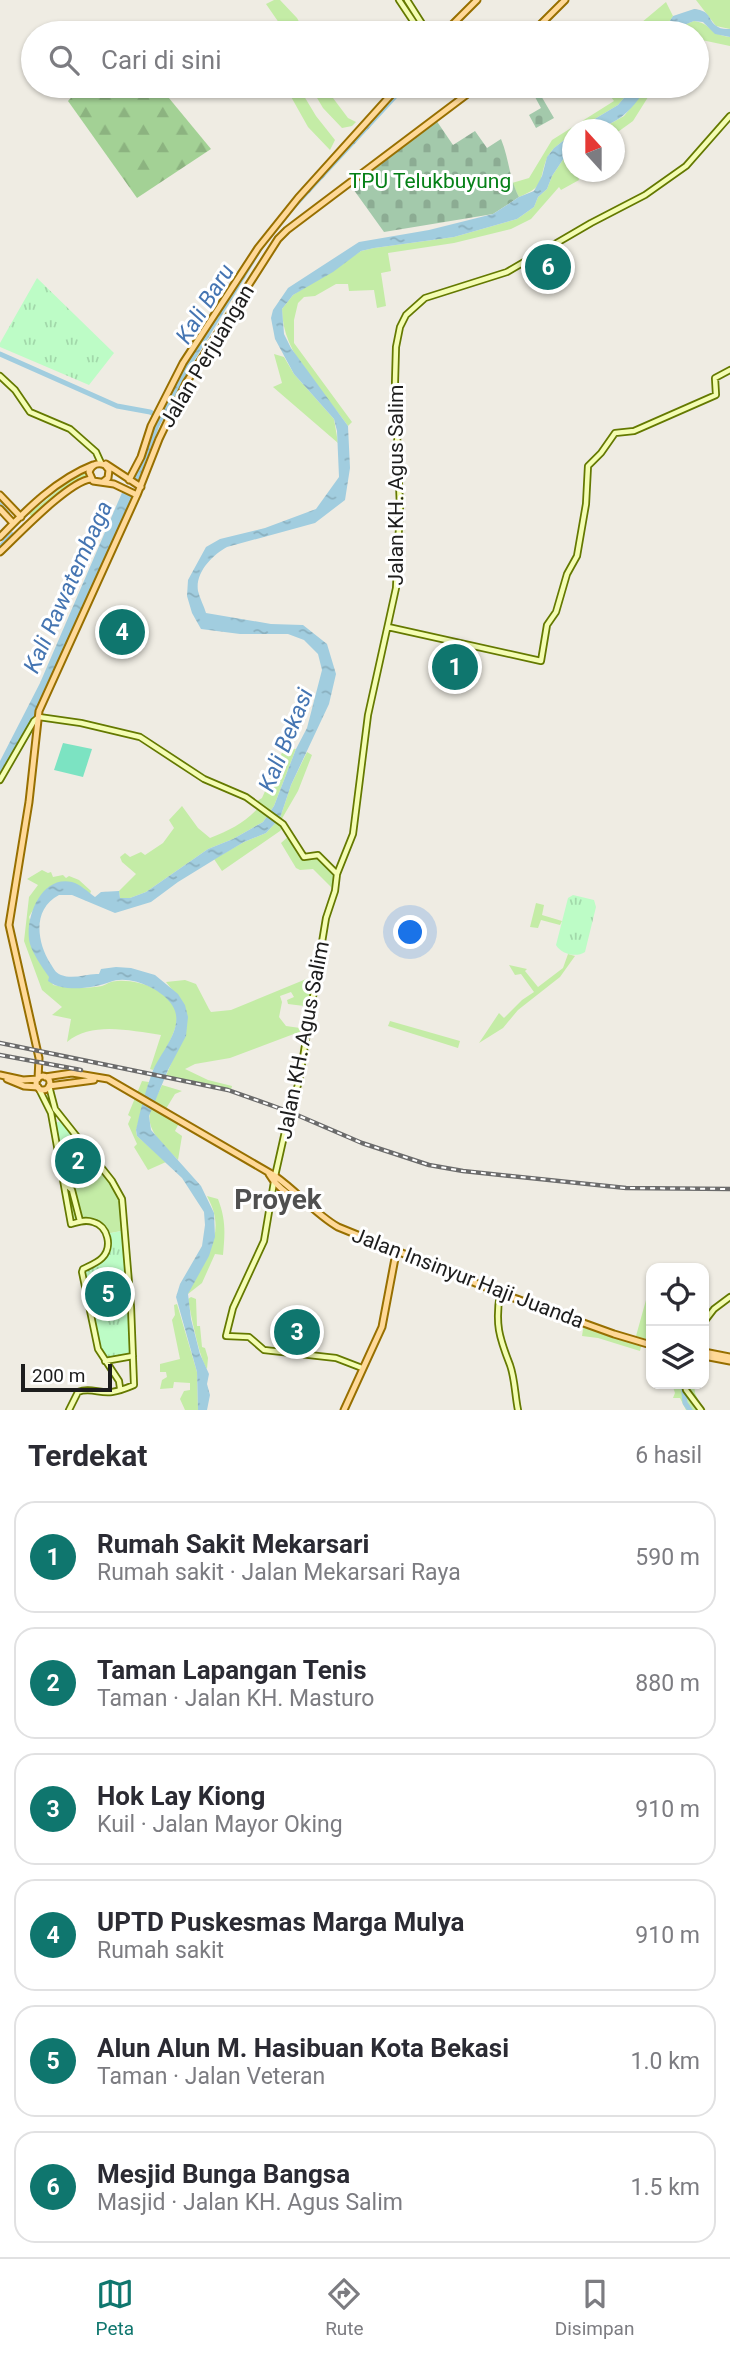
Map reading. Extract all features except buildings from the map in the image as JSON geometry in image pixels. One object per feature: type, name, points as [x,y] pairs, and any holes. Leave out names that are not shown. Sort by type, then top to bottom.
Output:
[{"type":"main road","points":[[456,21],[477,0]]},
{"type":"main road","points":[[544,21],[565,0]]},
{"type":"main road","name":"Jalan Perjuangan","points":[[130,480],[162,415],[183,363],[236,283],[298,198],[388,98]]},
{"type":"main road","name":"Jalan Perjuangan","points":[[38,1087],[42,1076],[9,925],[20,864],[39,711],[140,486],[162,415],[186,383],[246,289],[262,250],[461,98]]},
{"type":"main road","points":[[236,283],[246,289]]},
{"type":"main road","points":[[201,338],[210,342]]},
{"type":"main road","points":[[102,464],[109,472],[108,478],[103,482]]},
{"type":"main road","points":[[88,480],[93,465]]},
{"type":"main road","points":[[0,537],[18,514],[69,477],[93,465],[108,465],[140,486]]},
{"type":"main road","points":[[85,468],[88,480]]},
{"type":"main road","points":[[0,551],[72,488],[88,480],[103,482],[136,494]]},
{"type":"main road","points":[[0,495],[18,514]]},
{"type":"main road","points":[[0,509],[19,526],[28,524]]},
{"type":"main road","points":[[6,531],[13,529],[16,533],[14,538]]},
{"type":"main road","name":"Jalan Insinyur Haji Juanda","points":[[1,1075],[23,1080],[55,1074],[108,1079],[268,1173],[302,1203],[338,1227],[396,1253],[500,1293],[646,1344]]},
{"type":"main road","points":[[76,1074],[76,1082]]},
{"type":"main road","name":"Jalan Insinyur Haji Juanda","points":[[1,1075],[24,1086],[44,1090],[49,1086],[95,1080],[133,1094]]},
{"type":"main road","points":[[42,1076],[49,1080],[49,1086]]},
{"type":"main road","points":[[344,1410],[383,1326],[396,1253]]},
{"type":"main road","points":[[709,1355],[730,1359]]},
{"type":"street","points":[[399,0],[415,21]]},
{"type":"street","points":[[404,8],[408,2],[418,21]]},
{"type":"street","name":"Jalan KH. Agus Salim","points":[[362,1368],[336,1358],[264,1350],[249,1337],[226,1336],[233,1308],[264,1241],[291,1105],[299,1082],[326,918],[335,891],[337,874],[353,834],[368,715],[396,589],[399,542],[396,347],[399,330],[406,315],[428,296],[514,269],[591,223],[645,195],[686,166],[730,116]]},
{"type":"street","points":[[388,627],[541,661],[548,623],[556,612],[567,574],[576,556],[586,504],[588,466],[599,456],[615,433],[634,431],[716,395],[715,378],[730,370]]},
{"type":"street","points":[[0,376],[16,391],[30,412],[70,429],[96,452],[102,464]]},
{"type":"street","points":[[0,780],[34,721],[39,717],[81,723],[140,737],[204,779],[246,797],[280,822],[304,857],[317,855],[337,874]]},
{"type":"street","points":[[49,1086],[49,1104],[71,1224],[80,1221],[97,1224],[106,1232],[108,1238],[103,1258],[82,1272],[98,1346],[120,1388]]},
{"type":"street","points":[[38,1087],[113,1181],[122,1199],[126,1228],[134,1385],[112,1392],[89,1389],[78,1392],[69,1410]]},
{"type":"street","points":[[64,1182],[72,1190],[80,1221]]},
{"type":"street","points":[[500,1293],[497,1319],[518,1410]]},
{"type":"street","points":[[709,1316],[730,1297]]},
{"type":"street","points":[[105,1361],[133,1356]]},
{"type":"street","points":[[686,1389],[701,1410]]},
{"type":"green space","points":[[280,0],[299,21],[278,21],[266,4]]},
{"type":"green space","points":[[696,0],[730,0],[730,29],[716,26]]},
{"type":"green space","points":[[666,2],[673,16],[670,21],[643,21]]},
{"type":"green space","points":[[709,28],[718,34],[730,37],[730,46],[709,42]]},
{"type":"green space","points":[[71,98],[169,98],[211,149],[137,198],[68,101]]},
{"type":"green space","points":[[292,98],[305,98],[335,140],[330,150],[308,127]]},
{"type":"green space","points":[[317,98],[333,98],[348,118],[356,122],[352,126],[342,128]]},
{"type":"green space","points":[[536,98],[542,98],[554,118],[536,128],[529,115],[541,108]]},
{"type":"green space","points":[[612,98],[624,98],[618,105],[595,119],[585,119],[614,101]]},
{"type":"green space","points":[[638,98],[647,98],[633,121],[625,127],[625,119],[619,119]]},
{"type":"green space","name":"TPU Telukbuyung","points":[[436,120],[453,145],[475,131],[487,148],[501,139],[519,197],[493,214],[384,232],[351,186]]},
{"type":"green space","points":[[562,134],[562,142],[549,154],[540,182],[534,190],[519,197],[512,183],[529,178],[552,140]]},
{"type":"green space","points":[[562,161],[562,182],[575,182],[561,190],[559,187],[531,219],[511,229],[454,243],[388,253],[391,271],[381,273],[386,306],[377,308],[374,290],[349,291],[348,284],[336,284],[315,296],[304,297],[298,303],[294,320],[294,343],[352,422],[348,426],[306,372],[289,342],[282,309],[293,295],[361,251],[454,237],[517,219],[534,207],[538,197],[547,189]]},
{"type":"green space","points":[[37,278],[114,353],[89,385],[0,347]]},
{"type":"green space","points":[[274,354],[284,357],[294,374],[334,419],[338,443],[273,387],[282,383]]},
{"type":"green space","points":[[86,471],[86,476],[32,517],[29,514],[69,481]]},
{"type":"green space","points":[[63,743],[92,749],[83,777],[54,770]]},
{"type":"green space","points":[[284,748],[296,749],[274,806],[263,822],[208,849],[146,892],[130,898],[120,898],[119,891],[136,874],[120,857],[125,853],[130,857],[141,852],[145,855],[163,843],[174,828],[169,820],[182,806],[198,828],[210,838],[243,822],[259,807],[254,803],[262,798]]},
{"type":"green space","points":[[307,752],[312,755],[298,791],[280,822],[284,826],[222,871],[214,859],[266,833],[280,818],[291,785]]},
{"type":"green space","points":[[290,835],[304,857],[314,855],[337,875],[335,891],[313,869],[296,868],[281,843]]},
{"type":"green space","points":[[42,870],[51,872],[53,877],[63,875],[79,880],[91,891],[90,894],[69,883],[61,883],[47,891],[29,917],[53,985],[84,988],[115,981],[135,982],[163,993],[175,1007],[175,1029],[153,1070],[150,1069],[161,1035],[112,1029],[88,1031],[67,1042],[71,1019],[52,1015],[62,1007],[42,990],[24,941],[29,897],[38,885],[27,879]]},
{"type":"green space","points":[[573,895],[594,900],[596,907],[585,952],[577,955],[565,953],[556,945],[568,898]]},
{"type":"green space","points":[[536,903],[544,905],[542,915],[562,921],[560,925],[541,920],[538,928],[530,927]]},
{"type":"green space","points":[[568,954],[575,956],[560,977],[518,1010],[503,1028],[479,1043],[499,1013],[504,1018],[534,992],[521,974],[515,975],[509,965],[527,969],[525,971],[538,987],[563,968]]},
{"type":"green space","points":[[316,975],[312,1007],[288,1004],[287,1000],[294,997],[291,992],[280,996],[282,1002],[279,1017],[286,1026],[307,1029],[230,1058],[195,1064],[185,1069],[208,1080],[232,1086],[231,1090],[165,1078],[187,1026],[184,1007],[166,982],[185,980],[196,984],[211,1012],[231,1010]]},
{"type":"green space","points":[[390,1021],[460,1041],[458,1048],[388,1026]]},
{"type":"green space","points":[[142,1081],[149,1082],[137,1136],[166,1162],[148,1170],[134,1147],[137,1144],[128,1124],[131,1117],[128,1115]]},
{"type":"green space","points":[[162,1085],[182,1091],[175,1094],[164,1112],[180,1121],[175,1131],[182,1136],[178,1160],[156,1136],[150,1122],[152,1106]]},
{"type":"green space","points":[[64,1121],[100,1166],[73,1177],[63,1176],[53,1123]]},
{"type":"green space","points":[[100,1166],[121,1196],[126,1230],[106,1234],[92,1221],[71,1224],[63,1176],[73,1177]]},
{"type":"green space","points":[[207,1196],[218,1199],[221,1207],[224,1227],[223,1255],[215,1254],[202,1283],[188,1294],[215,1236],[216,1224]]},
{"type":"green space","points":[[126,1230],[133,1356],[105,1361],[98,1347],[83,1269],[97,1262],[105,1254],[106,1234]]},
{"type":"green space","points":[[188,1299],[196,1299],[197,1326],[200,1326],[202,1347],[205,1348],[208,1358],[207,1369],[193,1325]]},
{"type":"green space","points":[[646,1300],[646,1339],[636,1336]]},
{"type":"green space","points":[[177,1304],[197,1372],[198,1410],[185,1410],[180,1399],[184,1391],[190,1390],[190,1383],[174,1382],[173,1388],[160,1389],[162,1380],[167,1377],[166,1372],[160,1372],[160,1364],[180,1359],[172,1320],[175,1315],[174,1305]]},
{"type":"green space","points":[[584,1323],[642,1343],[640,1351],[582,1336]]},
{"type":"green space","points":[[674,1389],[695,1389],[703,1410],[686,1410],[680,1398],[673,1398]]},
{"type":"water","points":[[694,9],[700,10],[718,27],[730,29],[730,37],[715,34],[709,28],[709,21],[670,21],[673,16]]},
{"type":"water","points":[[391,98],[397,98],[265,245],[188,371],[159,427],[138,482],[133,479],[153,428],[183,368],[257,251],[290,210]]},
{"type":"water","points":[[624,98],[639,98],[617,119],[595,119],[618,105]]},
{"type":"water","points":[[562,142],[562,161],[534,207],[517,219],[454,237],[361,251],[333,272],[293,295],[282,309],[284,334],[291,348],[348,426],[350,468],[345,500],[315,523],[227,547],[206,565],[198,584],[206,613],[271,624],[303,625],[327,644],[336,674],[329,704],[291,785],[280,818],[266,833],[217,858],[151,902],[115,913],[72,895],[59,895],[50,901],[41,917],[42,945],[50,963],[59,974],[76,977],[99,974],[101,969],[131,968],[155,975],[178,994],[185,1005],[188,1017],[186,1036],[149,1116],[151,1130],[201,1186],[214,1213],[215,1237],[209,1256],[188,1294],[200,1354],[209,1374],[207,1384],[210,1395],[207,1410],[198,1410],[197,1372],[176,1297],[180,1284],[202,1246],[204,1212],[182,1178],[137,1136],[136,1130],[155,1065],[174,1031],[176,1013],[167,999],[144,984],[118,980],[95,986],[70,988],[48,981],[49,977],[30,943],[30,919],[44,891],[61,881],[81,886],[95,897],[101,892],[119,891],[120,898],[130,898],[146,892],[208,849],[263,822],[274,806],[307,728],[322,670],[318,654],[304,640],[288,634],[240,634],[201,629],[187,596],[188,580],[206,547],[220,539],[265,528],[316,509],[339,477],[334,419],[294,374],[275,339],[271,318],[273,310],[288,288],[359,242],[429,230],[493,214],[519,197],[534,191],[542,176],[547,157]]},
{"type":"water","points":[[124,488],[137,495],[39,711],[0,780],[0,761],[40,683]]},
{"type":"waterway","name":"Kali Baru","points":[[0,354],[117,406],[150,412],[162,418],[164,413]]},
{"type":"waterway","points":[[0,503],[9,513]]},
{"type":"waterway","points":[[0,545],[12,533]]},
{"type":"waterway","points":[[684,1389],[685,1403],[690,1410]]},
{"type":"railway","points":[[0,1043],[228,1090],[290,1112],[362,1143],[429,1165],[626,1188],[730,1189]]},
{"type":"railway","points":[[0,1055],[81,1070]]},
{"type":"place","name":"Mesjid Bunga Bangsa","points":[[548,267]]},
{"type":"place","name":"UPTD Puskesmas Marga Mulya","points":[[122,632]]},
{"type":"place","name":"Rumah Sakit Mekarsari","points":[[455,667]]},
{"type":"place","name":"Taman Lapangan Tenis","points":[[78,1161]]},
{"type":"place","name":"Alun Alun M. Hasibuan Kota Bekasi","points":[[108,1294]]},
{"type":"place","name":"Hok Lay Kiong","points":[[297,1332]]},
{"type":"district","name":"Proyek","points":[[278,1199]]},
{"type":"water label","name":"Kali Rawatembaga","points":[[68,587]]},
{"type":"water label","name":"Kali Bekasi","points":[[286,740]]}]
